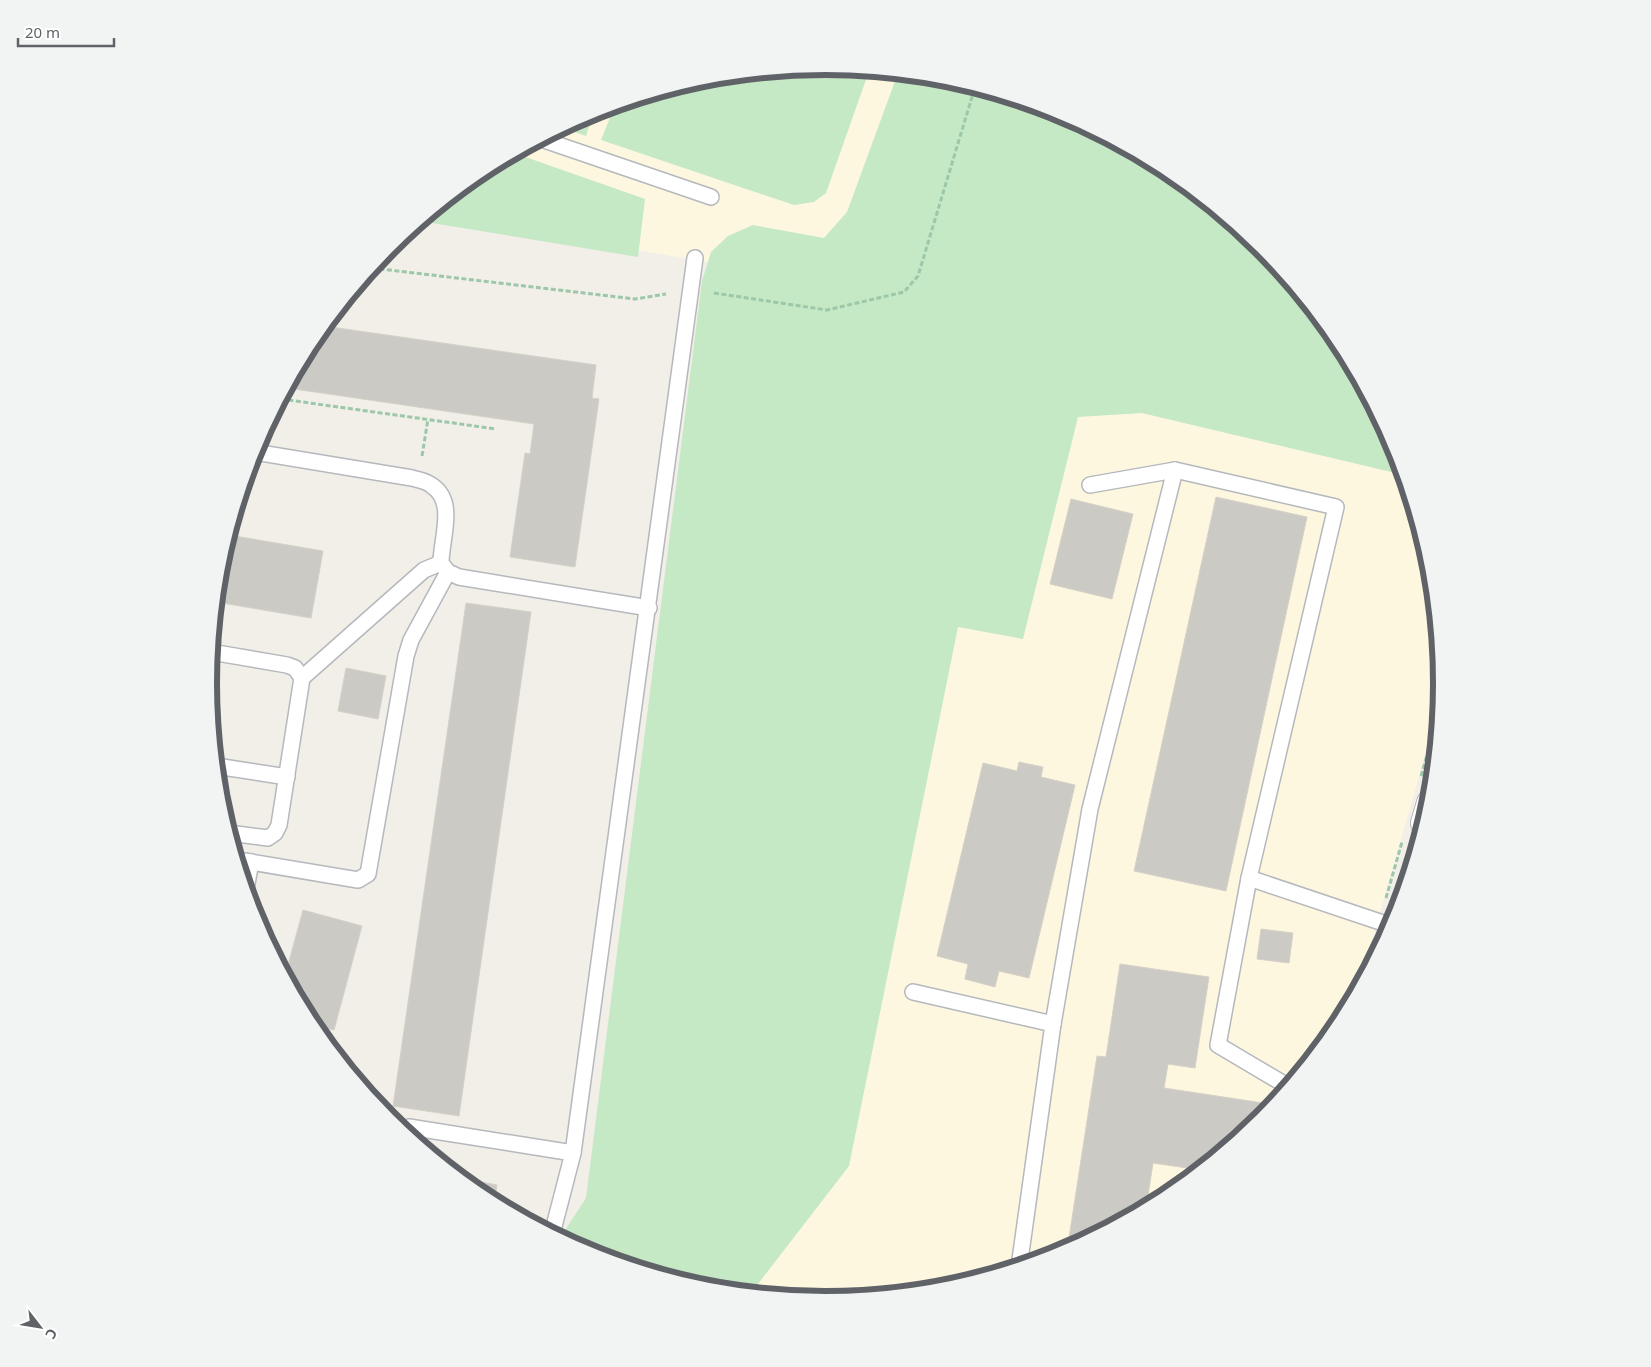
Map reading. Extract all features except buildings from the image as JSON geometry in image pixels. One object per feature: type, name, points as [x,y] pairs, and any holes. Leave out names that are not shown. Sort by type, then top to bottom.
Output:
[{"type":"street","points":[[1414,830],[1422,804]]},
{"type":"lane","points":[[549,142],[711,198]]},
{"type":"lane","points":[[554,1228],[572,1153],[649,608],[695,258]]},
{"type":"lane","points":[[244,862],[358,880],[368,874],[406,656],[411,640],[445,567],[446,522],[444,499],[431,485],[418,480],[262,453]]},
{"type":"lane","points":[[1020,1260],[1053,1024],[1090,809],[1175,470]]},
{"type":"lane","points":[[1090,485],[1175,470],[1336,507],[1249,878],[1248,876],[1218,1045],[1284,1084]]},
{"type":"lane","points":[[236,834],[268,838],[275,833],[279,825],[302,678],[424,570],[445,567],[459,577],[649,608]]},
{"type":"lane","points":[[218,653],[286,665],[295,668],[302,678]]},
{"type":"lane","points":[[223,767],[287,777]]},
{"type":"lane","points":[[1249,878],[1385,924]]},
{"type":"lane","points":[[913,992],[1053,1024]]},
{"type":"lane","points":[[409,1127],[572,1153]]},
{"type":"path","points":[[380,269],[635,299],[692,290],[826,310],[904,292],[918,276],[973,94]]},
{"type":"path","points":[[288,399],[496,429]]},
{"type":"path","points":[[418,480],[428,419]]},
{"type":"path","points":[[1390,911],[1414,830]]},
{"type":"shaded area","points":[[786,76],[865,76],[905,80],[944,87],[900,261],[713,263],[436,216],[487,178],[556,138],[630,107],[668,96],[746,80]]},
{"type":"shaded area","points":[[760,411],[1142,413],[1396,473],[1413,526],[1429,604],[1433,644],[1432,730],[1366,963],[1331,1022],[1283,1085],[1227,1141],[1164,1189],[1095,1229],[1021,1260],[983,1271],[905,1287],[826,1292],[746,1287],[661,1269]]},
{"type":"green space","points":[[786,76],[867,76],[826,193],[814,202],[794,205],[601,140],[611,114],[668,96],[746,80]]},
{"type":"green space","points":[[896,79],[944,87],[1021,107],[1095,138],[1164,178],[1196,201],[1256,253],[1283,282],[1331,345],[1352,379],[1371,414],[1396,473],[1142,413],[1078,417],[1023,639],[958,627],[849,1166],[755,1288],[707,1280],[630,1260],[564,1232],[586,1198],[702,281],[711,252],[728,236],[753,225],[824,238],[847,212]]},
{"type":"green space","points":[[590,122],[586,136],[571,131]]},
{"type":"green space","points":[[523,156],[645,199],[638,257],[428,222],[487,178]]}]
